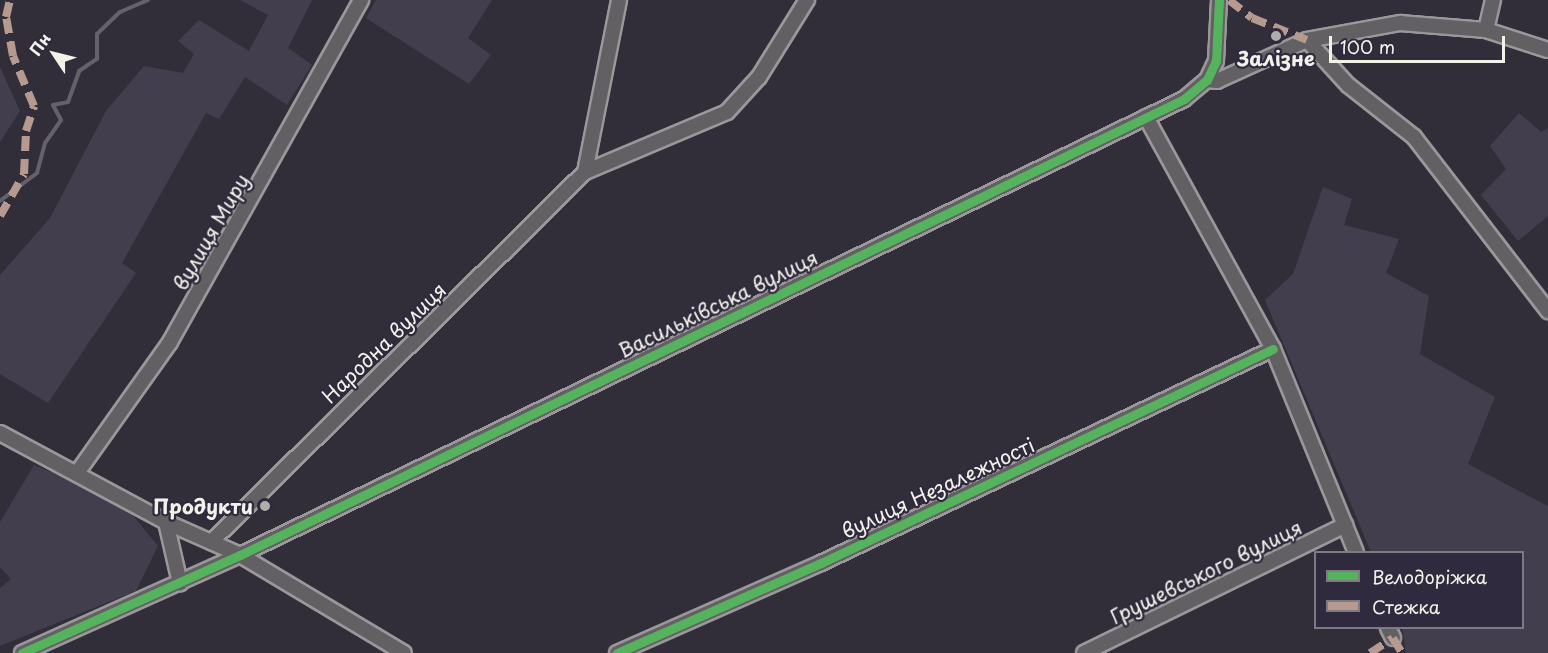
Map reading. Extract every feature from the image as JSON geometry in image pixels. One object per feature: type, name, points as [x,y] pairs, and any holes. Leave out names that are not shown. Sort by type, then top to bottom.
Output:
[{"type":"street","name":"вулиця Миру","points":[[77,473],[170,342],[361,0]]},
{"type":"street","points":[[585,172],[619,0]]},
{"type":"street","name":"Народна вулиця","points":[[211,542],[585,172],[728,112],[759,77],[807,0]]},
{"type":"street","points":[[1208,80],[1218,47],[1218,0]]},
{"type":"street","points":[[1486,30],[1493,0]]},
{"type":"street","name":"Васильківська вулиця","points":[[22,653],[240,555],[1146,117],[1208,80],[1217,81],[1307,40],[1412,22],[1486,30],[1548,51]]},
{"type":"street","points":[[1307,40],[1348,85],[1414,137],[1548,311]]},
{"type":"street","points":[[1146,117],[1273,349],[1356,551]]},
{"type":"street","name":"вулиця Незалежності","points":[[617,653],[821,563],[1273,349]]},
{"type":"street","points":[[0,433],[166,522],[240,555],[404,653]]},
{"type":"street","points":[[166,522],[180,583]]},
{"type":"street","name":"Грушевського вулиця","points":[[1084,653],[1345,525]]},
{"type":"shaded area","points":[[240,0],[312,0],[288,48],[312,65],[287,105],[245,77],[219,119],[206,113],[122,263],[136,273],[48,403],[0,374],[0,275],[50,218],[106,111],[144,66],[183,73],[194,54],[178,41],[199,20],[249,51],[268,15]]},
{"type":"shaded area","points":[[376,0],[492,0],[468,38],[491,55],[469,84],[366,18]]},
{"type":"shaded area","points":[[0,67],[20,111],[0,142]]},
{"type":"shaded area","points":[[1519,113],[1541,132],[1548,128],[1548,216],[1518,241],[1481,195],[1506,169],[1490,146]]},
{"type":"shaded area","points":[[1323,187],[1352,199],[1344,225],[1399,239],[1386,273],[1429,296],[1420,354],[1495,397],[1468,464],[1548,506],[1548,653],[1406,653],[1402,629],[1524,629],[1524,551],[1371,551],[1265,300],[1293,274]]},
{"type":"shaded area","points":[[34,465],[120,500],[158,546],[136,591],[0,646],[0,588],[11,579],[0,567],[0,522]]},
{"type":"waterway","points":[[0,201],[37,173],[45,143],[61,120],[53,105],[68,102],[79,71],[97,59],[97,34],[120,12],[148,0]]},
{"type":"marked path","points":[[0,216],[24,174],[26,131],[34,106],[13,56],[6,17],[10,0]]},
{"type":"marked path","points":[[1229,0],[1252,18],[1307,40]]},
{"type":"marked path","points":[[1370,653],[1393,638],[1402,653]]},
{"type":"cycle path","points":[[22,653],[240,555],[1184,99],[1207,80],[1216,61],[1219,0]]},
{"type":"cycle path","points":[[617,653],[821,563],[1273,349]]},
{"type":"place","name":"Залізне","points":[[1276,36]]},
{"type":"place","name":"Продукти","points":[[265,506]]}]
